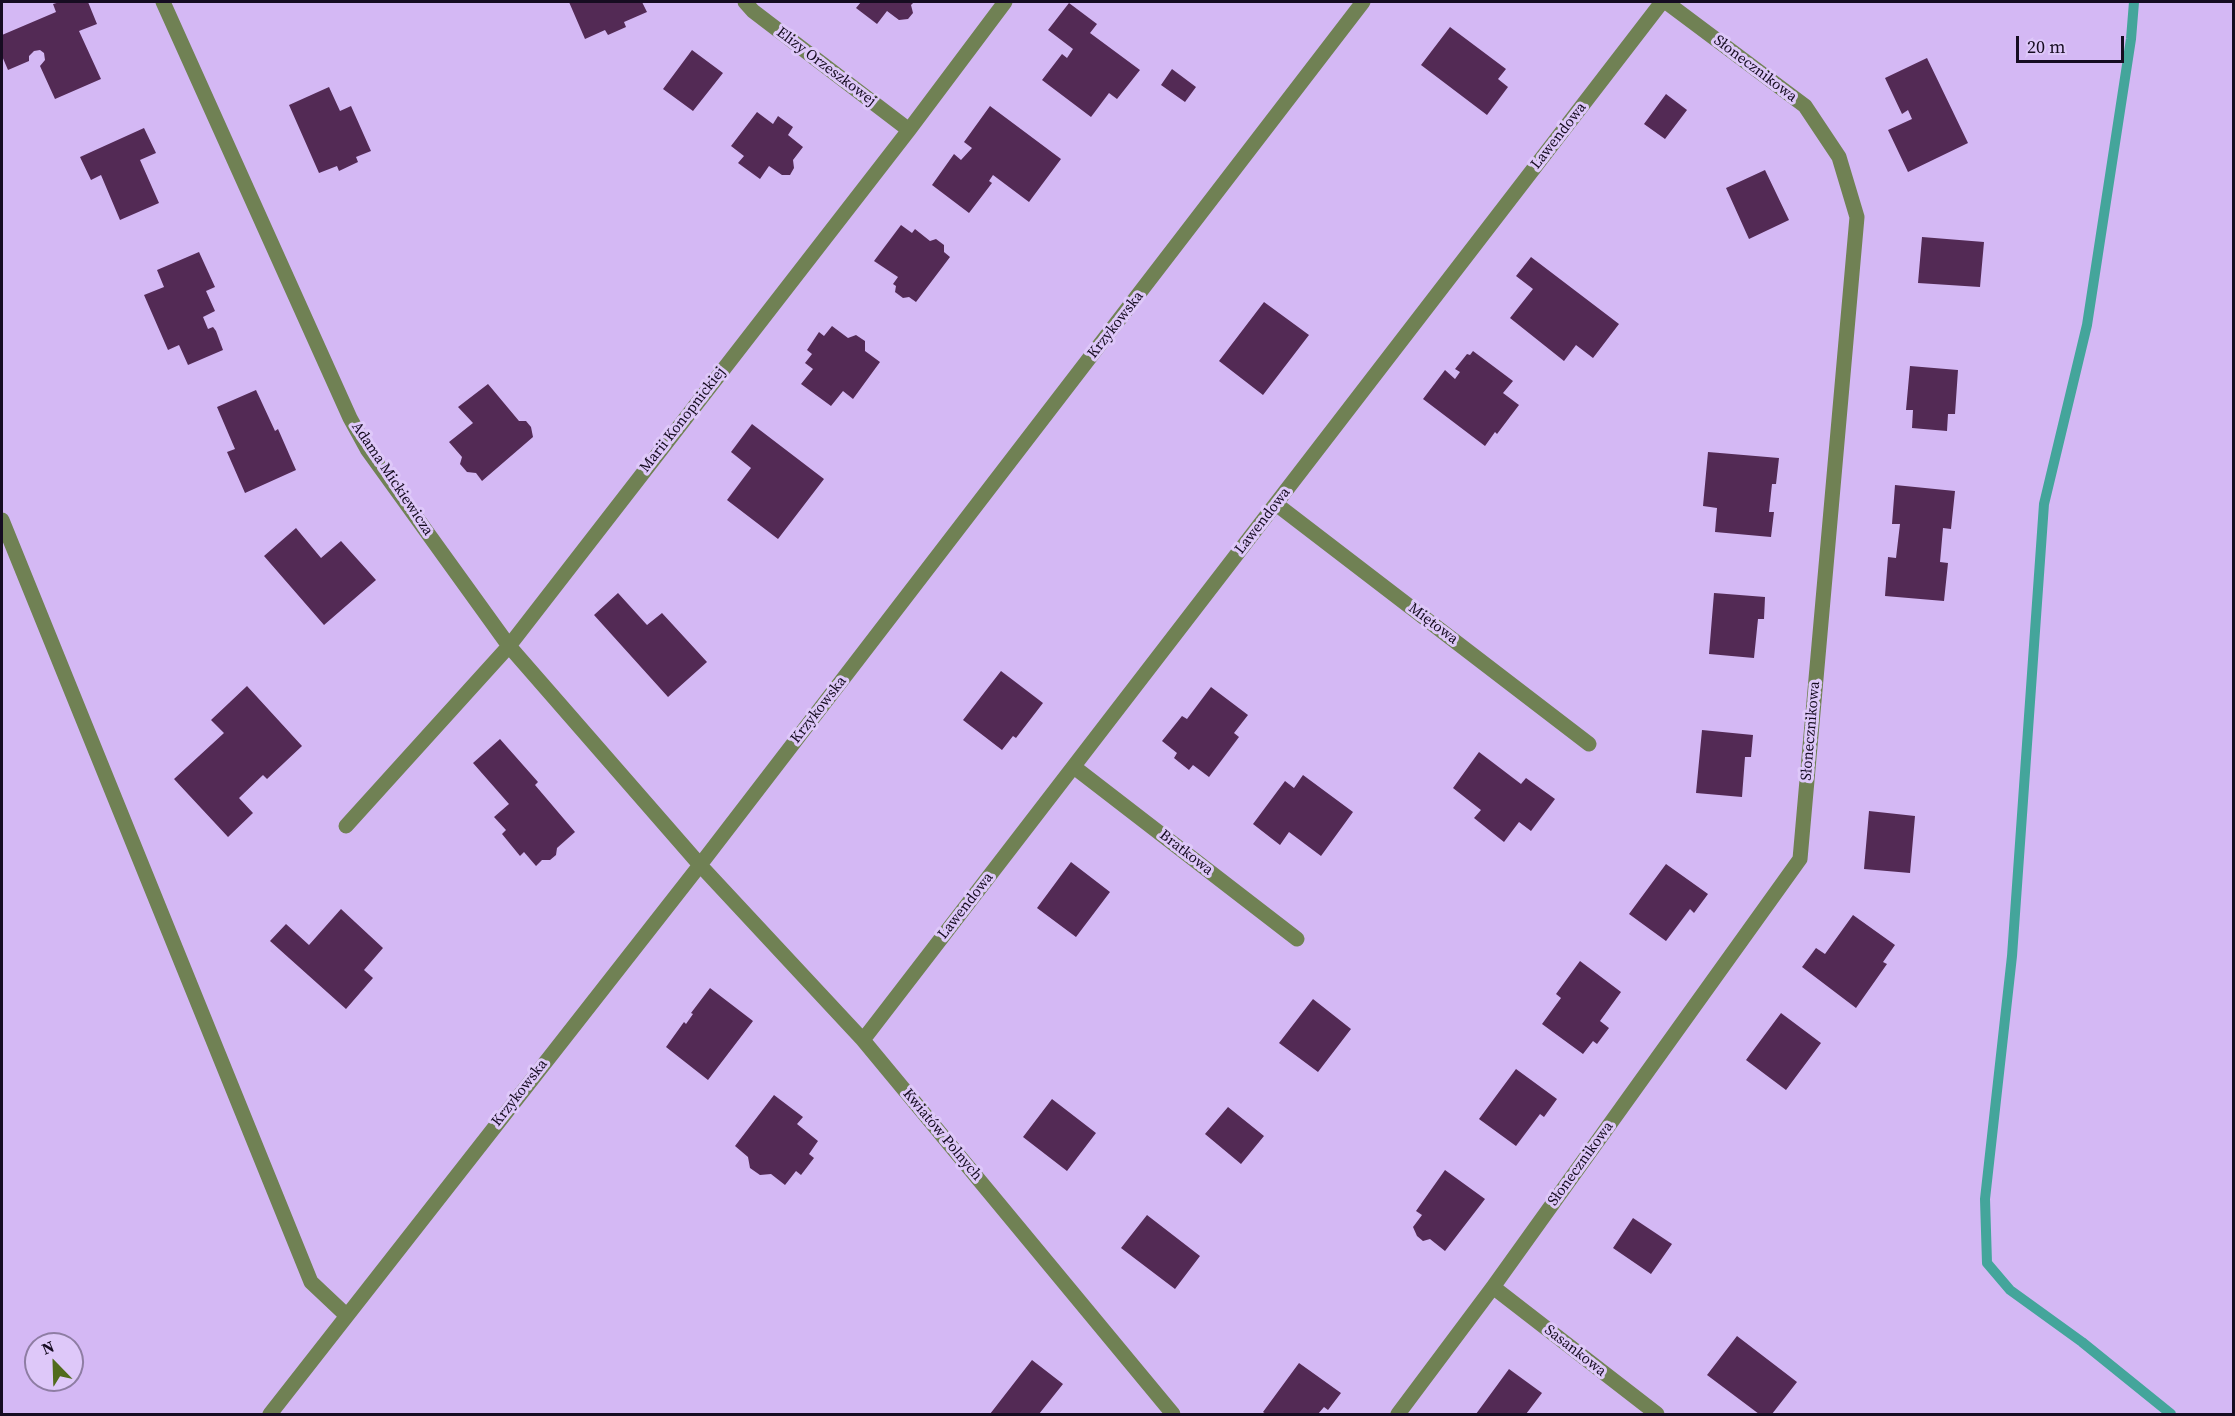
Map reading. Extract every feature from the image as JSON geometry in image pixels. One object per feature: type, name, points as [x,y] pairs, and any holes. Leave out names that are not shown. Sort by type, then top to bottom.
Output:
[{"type":"street","name":"Adama Mickiewicza","points":[[163,2],[350,418],[367,449],[509,646],[700,865]]},
{"type":"street","name":"Elizy Orzeszkowej","points":[[745,2],[753,11],[909,130]]},
{"type":"street","name":"Marii Konopnickiej","points":[[345,826],[509,646],[909,130],[1005,2]]},
{"type":"street","name":"Krzykowska","points":[[270,1414],[700,865],[1363,2]]},
{"type":"street","name":"Lawendowa","points":[[863,1040],[1664,2]]},
{"type":"street","name":"Słonecznikowa","points":[[1398,1414],[1493,1287],[1800,859],[1857,218],[1839,157],[1805,106],[1664,2]]},
{"type":"street","name":"Miętowa","points":[[1276,504],[1589,744]]},
{"type":"street","points":[[2,520],[311,1282],[346,1315]]},
{"type":"street","name":"Bratkowa","points":[[1074,766],[1297,939]]},
{"type":"street","name":"Kwiatów Polnych","points":[[700,865],[863,1040],[1173,1414]]},
{"type":"street","name":"Sasankowa","points":[[1493,1287],[1657,1414]]},
{"type":"building","points":[[88,2],[97,24],[79,31],[101,79],[55,99],[40,66],[45,60],[44,53],[40,50],[34,51],[29,56],[29,61],[8,70],[2,56],[2,35],[56,12],[53,4]]},
{"type":"building","points":[[569,2],[642,2],[647,12],[624,22],[626,27],[608,35],[605,30],[585,39]]},
{"type":"building","points":[[861,2],[914,2],[911,5],[913,13],[908,19],[899,20],[887,11],[877,24],[856,8]]},
{"type":"building","points":[[1069,3],[1097,24],[1090,33],[1140,70],[1117,99],[1109,93],[1091,117],[1042,80],[1062,54],[1067,58],[1073,49],[1048,30]]},
{"type":"building","points":[[1450,27],[1506,69],[1498,79],[1508,87],[1487,115],[1421,65]]},
{"type":"building","points":[[692,50],[723,73],[693,111],[663,89]]},
{"type":"building","points":[[1927,58],[1968,143],[1908,172],[1888,130],[1912,119],[1908,110],[1902,114],[1885,78]]},
{"type":"building","points":[[1172,69],[1196,87],[1185,102],[1161,85]]},
{"type":"building","points":[[329,87],[340,111],[351,106],[371,151],[356,157],[358,162],[339,171],[337,166],[319,173],[289,105]]},
{"type":"building","points":[[1666,94],[1687,110],[1665,139],[1644,124]]},
{"type":"building","points":[[990,106],[1061,159],[1029,202],[993,175],[989,181],[992,183],[969,213],[932,185],[954,154],[961,160],[972,148],[964,142]]},
{"type":"building","points":[[757,112],[773,124],[778,116],[793,127],[788,135],[803,147],[793,160],[794,168],[790,175],[782,175],[769,166],[760,179],[738,163],[744,156],[731,146]]},
{"type":"building","points":[[144,128],[156,153],[140,160],[159,203],[120,220],[101,175],[91,180],[80,157]]},
{"type":"building","points":[[1765,170],[1789,220],[1749,239],[1726,188]]},
{"type":"building","points":[[901,225],[912,233],[915,229],[930,241],[936,239],[944,245],[944,252],[950,257],[916,302],[909,297],[903,298],[895,292],[896,286],[893,284],[898,277],[874,261]]},
{"type":"building","points":[[1922,237],[1984,242],[1980,287],[1918,283]]},
{"type":"building","points":[[199,252],[215,287],[206,291],[215,311],[203,317],[208,329],[213,327],[216,331],[223,350],[188,365],[179,345],[168,350],[144,295],[164,287],[157,270]]},
{"type":"building","points":[[1531,257],[1619,324],[1593,358],[1576,345],[1564,361],[1510,318],[1533,289],[1516,276]]},
{"type":"building","points":[[1264,302],[1309,335],[1263,395],[1219,361]]},
{"type":"building","points":[[832,326],[848,338],[856,335],[865,341],[865,351],[880,362],[853,399],[843,391],[831,406],[801,384],[813,369],[805,363],[812,354],[807,350],[819,332],[824,336]]},
{"type":"building","points":[[1473,351],[1513,381],[1503,393],[1519,405],[1485,446],[1423,399],[1445,370],[1455,379],[1460,372],[1455,369],[1467,354],[1470,355]]},
{"type":"building","points":[[1910,366],[1958,370],[1955,414],[1948,414],[1947,431],[1912,428],[1913,410],[1906,410]]},
{"type":"building","points":[[488,384],[519,421],[526,421],[531,427],[533,437],[482,481],[476,473],[467,472],[460,464],[462,457],[449,442],[473,423],[458,407]]},
{"type":"building","points":[[256,390],[275,431],[278,429],[296,470],[245,493],[227,452],[235,449],[217,407]]},
{"type":"building","points":[[752,424],[824,479],[778,539],[727,500],[751,468],[731,452]]},
{"type":"building","points":[[1708,452],[1779,458],[1776,484],[1772,484],[1769,512],[1774,512],[1771,537],[1715,532],[1717,508],[1703,506]]},
{"type":"building","points":[[1895,485],[1955,491],[1951,529],[1943,528],[1940,562],[1948,563],[1944,601],[1885,596],[1888,557],[1896,558],[1900,524],[1892,524]]},
{"type":"building","points":[[296,528],[321,558],[341,541],[376,580],[324,625],[264,556]]},
{"type":"building","points":[[618,593],[647,625],[662,613],[707,662],[668,697],[594,615]]},
{"type":"building","points":[[1714,593],[1765,597],[1764,619],[1758,619],[1754,658],[1709,654]]},
{"type":"building","points":[[1001,671],[1043,703],[1016,738],[1013,736],[1002,750],[963,720]]},
{"type":"building","points":[[247,686],[302,746],[267,779],[263,775],[239,798],[253,813],[228,837],[174,779],[224,733],[211,720]]},
{"type":"building","points":[[1211,687],[1248,715],[1234,733],[1239,737],[1209,777],[1193,765],[1189,770],[1174,758],[1177,753],[1162,741],[1182,716],[1187,719]]},
{"type":"building","points":[[1702,730],[1753,735],[1751,757],[1745,757],[1742,797],[1696,793]]},
{"type":"building","points":[[500,739],[538,782],[535,785],[575,832],[557,848],[556,855],[550,860],[542,860],[536,866],[524,852],[520,856],[502,834],[506,830],[494,817],[509,804],[473,763]]},
{"type":"building","points":[[1479,752],[1521,784],[1526,778],[1555,799],[1531,831],[1519,822],[1504,842],[1474,818],[1481,810],[1453,788]]},
{"type":"building","points":[[1303,775],[1353,812],[1321,856],[1289,832],[1280,845],[1253,824],[1285,781],[1294,788]]},
{"type":"building","points":[[1869,811],[1915,816],[1910,873],[1864,869]]},
{"type":"building","points":[[1071,862],[1110,892],[1076,937],[1037,908]]},
{"type":"building","points":[[1666,864],[1708,894],[1694,913],[1690,909],[1666,941],[1629,914]]},
{"type":"building","points":[[341,909],[383,948],[364,970],[373,978],[346,1009],[270,941],[286,924],[309,945]]},
{"type":"building","points":[[1853,915],[1895,945],[1883,962],[1887,964],[1856,1008],[1802,967],[1816,948],[1825,954]]},
{"type":"building","points":[[1580,961],[1621,992],[1600,1021],[1609,1028],[1597,1044],[1593,1041],[1583,1054],[1542,1024],[1561,998],[1556,994]]},
{"type":"building","points":[[710,988],[753,1021],[708,1080],[666,1047],[684,1022],[686,1024],[693,1014],[691,1013]]},
{"type":"building","points":[[1313,999],[1351,1029],[1318,1072],[1279,1043]]},
{"type":"building","points":[[1781,1013],[1821,1043],[1786,1090],[1746,1060]]},
{"type":"building","points":[[1516,1069],[1557,1099],[1544,1117],[1540,1114],[1516,1146],[1479,1119]]},
{"type":"building","points":[[774,1095],[803,1117],[797,1124],[818,1141],[809,1154],[814,1158],[801,1175],[796,1171],[785,1185],[771,1174],[760,1175],[750,1168],[748,1157],[735,1146]]},
{"type":"building","points":[[1052,1099],[1096,1133],[1067,1171],[1023,1137]]},
{"type":"building","points":[[1228,1107],[1264,1136],[1241,1164],[1205,1134]]},
{"type":"building","points":[[1445,1170],[1485,1199],[1445,1251],[1430,1239],[1423,1241],[1417,1236],[1413,1227],[1422,1215],[1416,1211]]},
{"type":"building","points":[[1147,1215],[1200,1256],[1175,1289],[1121,1248]]},
{"type":"building","points":[[1633,1218],[1672,1244],[1651,1274],[1613,1248]]},
{"type":"building","points":[[1737,1336],[1797,1382],[1772,1414],[1759,1414],[1707,1375]]},
{"type":"building","points":[[1032,1360],[1063,1384],[1039,1414],[990,1414]]},
{"type":"building","points":[[1299,1363],[1341,1393],[1328,1410],[1324,1407],[1318,1414],[1266,1414],[1263,1412]]},
{"type":"building","points":[[1509,1369],[1542,1393],[1526,1414],[1476,1414]]},
{"type":"waterway","points":[[2134,2],[2131,39],[2087,325],[2044,504],[2012,956],[1985,1199],[1987,1263],[2010,1290],[2082,1342],[2171,1414]]}]
